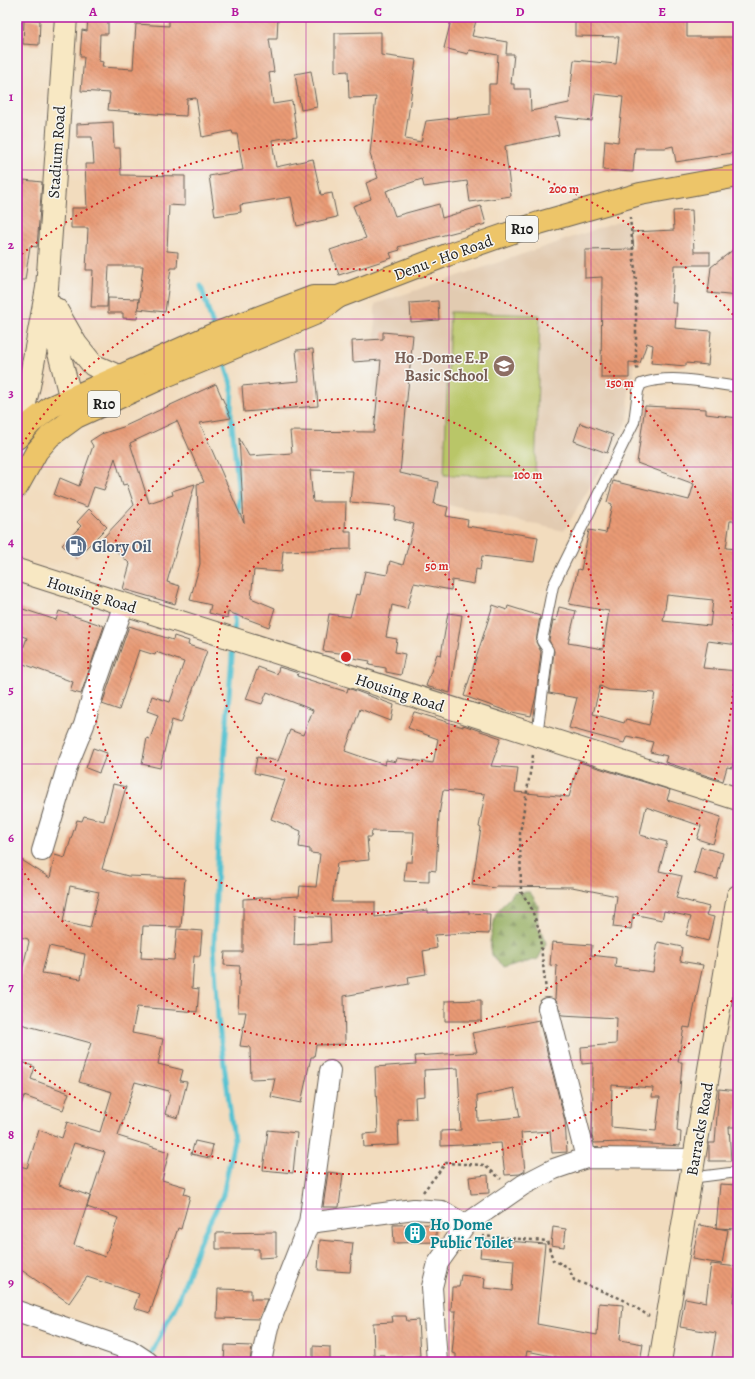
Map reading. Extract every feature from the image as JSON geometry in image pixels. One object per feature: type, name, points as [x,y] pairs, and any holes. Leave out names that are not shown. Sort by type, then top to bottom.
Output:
[{"type":"main road","name":"Denu - Ho Road","points":[[17,438],[32,422],[51,407],[118,376],[218,343],[317,313],[338,297],[447,255],[504,235],[640,194],[738,176]]},
{"type":"main road","name":"Denu - Ho Road","points":[[17,487],[37,451],[50,436],[76,418],[218,343]]},
{"type":"street","name":"Stadium Road","points":[[17,438],[29,386],[47,288],[66,17]]},
{"type":"street","name":"Stadium Road","points":[[47,288],[62,321],[76,344],[93,364],[118,376]]},
{"type":"street","name":"Stadium Road","points":[[47,288],[56,341],[76,418]]},
{"type":"street","name":"Housing Road","points":[[17,570],[234,638],[537,737],[738,799]]},
{"type":"street","points":[[42,851],[68,764],[84,725],[124,604]]},
{"type":"street","name":"Barracks Road","points":[[660,1362],[738,896]]},
{"type":"street","points":[[548,1008],[586,1158]]},
{"type":"street","points":[[260,1362],[268,1327],[309,1223],[330,1070]]},
{"type":"street","points":[[437,1362],[432,1287],[438,1263],[462,1230],[515,1191],[554,1169],[586,1158],[692,1169]]},
{"type":"street","points":[[309,1223],[409,1210],[442,1211],[462,1230]]},
{"type":"street","points":[[17,1311],[130,1350],[143,1359]]},
{"type":"lane","points":[[537,737],[548,650],[542,641],[553,586],[634,422],[638,391],[641,384],[654,379],[683,380],[738,387]]},
{"type":"lane","points":[[692,1169],[738,1172]]},
{"type":"path","points":[[623,199],[630,218],[636,282],[636,364],[641,384]]},
{"type":"path","points":[[537,737],[527,785],[520,833],[521,892],[530,905],[539,929],[548,1008]]},
{"type":"path","points":[[409,1210],[446,1163],[484,1164],[515,1191]]},
{"type":"path","points":[[462,1230],[547,1241],[553,1260],[568,1267],[574,1280],[622,1299],[666,1327]]},
{"type":"shaded area","name":"Ho -Dome E.P Basic School","points":[[627,219],[632,280],[634,376],[629,386],[628,419],[564,531],[425,500],[366,477],[375,355],[375,304]]},
{"type":"green space","points":[[450,312],[540,315],[535,477],[444,475]]},
{"type":"green space","points":[[514,892],[530,892],[538,905],[537,927],[544,936],[546,944],[538,959],[502,969],[492,955],[490,941],[496,913]]},
{"type":"building","points":[[88,17],[108,17],[108,34],[100,34],[99,61],[103,62],[102,67],[133,69],[136,24],[169,26],[169,17],[278,17],[277,39],[269,39],[274,72],[269,73],[273,104],[292,101],[297,136],[272,140],[276,167],[313,159],[321,195],[332,193],[337,217],[297,226],[291,197],[240,205],[241,212],[215,216],[209,176],[243,170],[237,134],[233,134],[232,131],[202,137],[196,98],[187,99],[186,116],[167,115],[108,110],[110,93],[81,91],[84,57],[80,57],[82,30],[87,31]]},
{"type":"building","points":[[452,17],[477,17],[472,36],[507,42],[506,54],[514,54],[511,84],[514,84],[514,89],[530,89],[531,111],[569,103],[574,60],[616,64],[619,37],[575,36],[575,17],[687,17],[687,37],[738,37],[738,152],[676,162],[673,146],[665,148],[635,148],[633,172],[603,170],[605,140],[618,142],[623,97],[595,94],[592,121],[555,117],[559,135],[505,146],[511,196],[470,202],[467,181],[424,187],[422,179],[386,191],[395,216],[439,204],[442,218],[481,206],[486,224],[398,247],[400,250],[390,253],[392,258],[339,275],[330,250],[366,238],[353,206],[371,199],[366,183],[378,178],[370,154],[376,97],[349,98],[348,71],[335,72],[335,33],[381,32],[381,55],[416,60],[405,139],[421,142],[426,121],[489,114],[489,84],[496,84],[498,55],[469,50],[468,54],[444,48]]},
{"type":"building","points":[[24,19],[40,20],[39,45],[23,44]]},
{"type":"building","points":[[311,71],[317,107],[301,110],[295,74]]},
{"type":"building","points":[[113,122],[114,148],[120,148],[121,175],[185,176],[185,206],[169,205],[167,251],[178,252],[177,268],[171,268],[165,312],[138,309],[143,266],[109,266],[107,307],[91,307],[93,270],[86,270],[88,228],[71,228],[71,208],[87,208],[85,164],[94,164],[92,137],[77,137],[77,124]]},
{"type":"building","points":[[24,180],[42,182],[37,247],[30,246],[25,280],[17,280],[17,185],[24,184]]},
{"type":"building","points":[[692,210],[694,252],[710,252],[710,265],[674,265],[672,303],[677,303],[675,328],[711,331],[708,365],[686,363],[686,366],[651,363],[653,345],[647,343],[640,363],[629,362],[629,378],[601,378],[602,277],[585,278],[585,250],[634,249],[632,232],[674,230],[673,211]]},
{"type":"building","points":[[738,246],[738,296],[708,293],[711,267]]},
{"type":"building","points":[[108,298],[139,299],[137,319],[123,318],[123,313],[108,313]]},
{"type":"building","points":[[438,301],[439,320],[411,322],[410,303]]},
{"type":"building","points":[[383,332],[413,335],[400,473],[438,482],[434,504],[448,507],[446,516],[468,520],[467,526],[538,537],[534,562],[482,556],[480,570],[476,569],[474,584],[452,580],[451,590],[414,583],[407,609],[392,605],[386,637],[397,639],[395,652],[405,654],[401,675],[386,672],[386,668],[369,665],[370,661],[347,657],[347,654],[323,651],[329,614],[350,617],[356,594],[360,595],[365,571],[387,575],[390,561],[403,565],[414,524],[394,519],[396,506],[350,502],[353,471],[310,470],[313,502],[346,502],[345,531],[351,531],[351,549],[283,551],[281,572],[254,570],[251,598],[275,608],[269,627],[228,612],[227,618],[209,613],[211,605],[190,600],[200,564],[197,484],[204,482],[177,421],[130,443],[149,503],[173,495],[172,491],[195,484],[167,582],[180,586],[175,604],[123,589],[130,564],[103,538],[134,505],[127,484],[123,485],[115,458],[104,490],[94,487],[87,507],[54,495],[60,478],[79,486],[93,446],[90,441],[101,434],[123,427],[216,384],[231,418],[200,423],[244,523],[239,438],[249,456],[292,453],[290,431],[374,432],[381,360],[353,362],[352,341],[383,339]]},
{"type":"building","points":[[313,349],[318,406],[244,412],[242,386],[299,381],[296,350]]},
{"type":"building","points":[[645,406],[706,409],[706,414],[738,418],[738,521],[730,521],[726,548],[738,549],[738,645],[708,641],[703,668],[738,671],[738,754],[735,753],[732,768],[727,767],[723,781],[665,762],[667,756],[650,752],[653,742],[627,736],[624,743],[569,728],[577,698],[549,693],[554,651],[549,640],[553,620],[556,621],[559,607],[576,611],[568,643],[603,649],[609,611],[569,604],[578,569],[581,570],[589,530],[606,533],[612,504],[607,502],[613,481],[689,500],[694,484],[637,463]],"holes":[[[667,595],[713,600],[710,626],[663,621]],[[600,686],[609,690],[655,693],[649,725],[626,719],[624,723],[593,714]]]},
{"type":"building","points":[[580,423],[613,435],[607,453],[574,441]]},
{"type":"building","points":[[89,509],[107,527],[76,558],[62,545],[81,526],[77,522]]},
{"type":"building","points":[[493,605],[507,610],[508,606],[540,616],[536,642],[541,652],[536,696],[531,716],[512,713],[464,696]]},
{"type":"building","points":[[17,607],[56,620],[59,611],[104,626],[81,694],[70,691],[73,682],[18,662],[27,638],[17,634]]},
{"type":"building","points":[[448,613],[462,615],[450,693],[426,686],[437,654],[441,655]]},
{"type":"building","points":[[129,626],[173,640],[174,636],[189,641],[188,645],[207,651],[181,723],[172,720],[160,768],[142,764],[147,738],[150,739],[158,715],[147,711],[152,696],[170,702],[184,662],[156,652],[155,655],[139,650],[119,710],[102,704]]},
{"type":"building","points":[[258,667],[277,674],[279,667],[298,673],[297,676],[347,692],[348,688],[394,705],[391,721],[360,709],[345,751],[385,765],[386,760],[396,762],[397,758],[433,763],[438,739],[408,728],[415,712],[463,727],[463,725],[501,738],[491,766],[518,768],[515,792],[569,797],[579,762],[670,790],[667,800],[721,817],[713,844],[697,839],[701,826],[646,807],[640,835],[667,842],[659,871],[682,876],[676,898],[709,907],[706,915],[714,917],[708,941],[686,935],[691,917],[664,911],[662,920],[633,914],[631,929],[613,927],[617,896],[572,887],[496,886],[496,888],[472,885],[481,828],[479,827],[485,794],[443,790],[439,815],[436,871],[429,870],[429,882],[404,881],[406,862],[412,862],[414,832],[372,831],[371,837],[367,837],[369,860],[337,863],[332,902],[375,902],[375,917],[428,910],[428,913],[469,911],[469,913],[490,914],[489,934],[465,933],[435,935],[437,948],[423,951],[426,974],[408,977],[409,984],[344,996],[345,1044],[316,1045],[314,1057],[311,1057],[301,1103],[271,1097],[275,1078],[251,1079],[250,1047],[240,1046],[246,1012],[238,1012],[240,966],[224,965],[225,952],[243,952],[243,899],[299,896],[300,886],[316,887],[320,854],[310,853],[310,849],[299,847],[301,831],[271,819],[285,780],[254,773],[257,757],[278,761],[290,730],[303,735],[313,710],[267,692],[262,704],[246,699]],"holes":[[[295,915],[330,917],[331,942],[294,945]]]},
{"type":"building","points":[[93,748],[107,753],[99,773],[86,768]]},
{"type":"building","points":[[113,784],[126,787],[102,869],[128,876],[185,878],[181,927],[143,926],[141,958],[174,960],[177,929],[202,931],[200,956],[194,956],[192,988],[199,989],[197,1012],[137,1007],[132,1033],[163,1039],[158,1064],[183,1070],[180,1081],[187,1082],[178,1118],[165,1114],[170,1093],[169,1091],[135,1082],[118,1136],[169,1152],[162,1180],[186,1187],[184,1194],[190,1196],[181,1229],[178,1228],[150,1313],[134,1308],[139,1294],[87,1277],[69,1303],[17,1267],[17,1165],[27,1168],[39,1130],[62,1138],[67,1122],[100,1132],[112,1092],[79,1082],[91,1043],[17,1023],[17,977],[20,978],[29,942],[28,939],[17,936],[17,892],[20,880],[17,878],[17,857],[50,878],[55,855],[65,858],[77,820],[82,821],[84,816],[104,821]],"holes":[[[70,886],[99,892],[90,928],[63,922]],[[49,946],[85,954],[81,979],[42,973]],[[74,1143],[105,1152],[87,1207],[118,1218],[105,1257],[74,1245],[90,1196],[59,1185]]]},
{"type":"building","points":[[701,847],[723,853],[717,879],[694,873]]},
{"type":"building","points":[[552,942],[592,945],[591,955],[616,958],[615,967],[653,972],[658,942],[682,947],[680,961],[703,965],[690,1028],[684,1027],[678,1062],[682,1062],[677,1131],[681,1132],[680,1146],[622,1142],[594,1143],[592,1136],[593,1063],[582,1064],[581,1047],[616,1044],[617,1018],[562,1015],[555,999],[557,966],[550,965]],"holes":[[[612,1085],[653,1088],[652,1097],[660,1097],[656,1131],[611,1127]]]},
{"type":"building","points":[[481,1000],[481,1021],[445,1021],[445,1001]]},
{"type":"building","points":[[539,1020],[565,1121],[567,1152],[552,1153],[550,1131],[521,1133],[525,1171],[520,1174],[505,1175],[501,1143],[441,1146],[441,1131],[461,1130],[458,1068],[424,1070],[425,1096],[415,1097],[416,1119],[398,1120],[399,1145],[364,1147],[363,1134],[378,1133],[375,1067],[416,1064],[415,1056],[477,1052],[472,1033]],"holes":[[[514,1088],[520,1117],[478,1121],[477,1096]]]},
{"type":"building","points":[[17,1060],[35,1067],[31,1079],[69,1093],[63,1110],[24,1096],[19,1112],[17,1111]]},
{"type":"building","points":[[719,1089],[738,1091],[736,1127],[729,1127],[731,1161],[709,1161],[709,1143],[715,1143]]},
{"type":"building","points":[[268,1130],[297,1133],[293,1173],[263,1170]]},
{"type":"building","points":[[195,1141],[213,1145],[210,1158],[191,1154]]},
{"type":"building","points":[[328,1172],[343,1174],[339,1207],[323,1207]]},
{"type":"building","points":[[488,1175],[489,1193],[471,1194],[469,1177]]},
{"type":"building","points":[[720,1184],[738,1185],[736,1229],[716,1228]]},
{"type":"building","name":"Ho Dome Public Toilet","points":[[436,1224],[436,1242],[394,1243],[393,1225]]},
{"type":"building","points":[[699,1225],[728,1230],[722,1264],[692,1259]]},
{"type":"building","points":[[553,1227],[566,1229],[564,1247],[551,1245]]},
{"type":"building","points":[[276,1232],[276,1257],[259,1258],[259,1249],[216,1249],[216,1233]]},
{"type":"building","points":[[482,1239],[545,1244],[537,1324],[597,1335],[599,1303],[623,1305],[620,1340],[643,1344],[640,1362],[566,1362],[566,1359],[527,1351],[525,1362],[456,1362],[456,1354],[452,1353],[456,1311],[451,1311],[452,1287],[459,1287],[461,1275],[485,1278],[484,1288],[512,1291],[514,1260],[480,1257]]},
{"type":"building","points":[[320,1240],[353,1243],[350,1272],[318,1270]]},
{"type":"building","points":[[711,1264],[738,1267],[733,1302],[738,1303],[738,1362],[711,1362],[716,1333],[680,1327],[685,1298],[706,1302]]},
{"type":"building","points":[[218,1289],[251,1290],[251,1299],[267,1299],[259,1319],[217,1318]]},
{"type":"building","points":[[392,1316],[406,1316],[407,1321],[418,1320],[420,1356],[384,1358],[384,1355],[374,1355],[373,1323],[393,1322]]},
{"type":"building","points":[[225,1345],[252,1346],[250,1362],[224,1362]]},
{"type":"building","points":[[313,1346],[330,1347],[330,1362],[313,1362]]},
{"type":"waterway","points":[[201,286],[214,329]]},
{"type":"waterway","points":[[223,358],[232,387],[231,414],[239,496],[239,518]]},
{"type":"waterway","points":[[234,634],[235,608]]},
{"type":"waterway","points":[[149,1358],[179,1299],[200,1241],[223,1195],[234,1140],[218,1018],[214,947],[218,838],[233,643]]},
{"type":"place","name":"Ho -Dome E.P Basic School","points":[[504,366]]},
{"type":"place","name":"Glory Oil","points":[[76,546]]},
{"type":"place","name":"Ho Dome Public Toilet","points":[[415,1233]]}]
